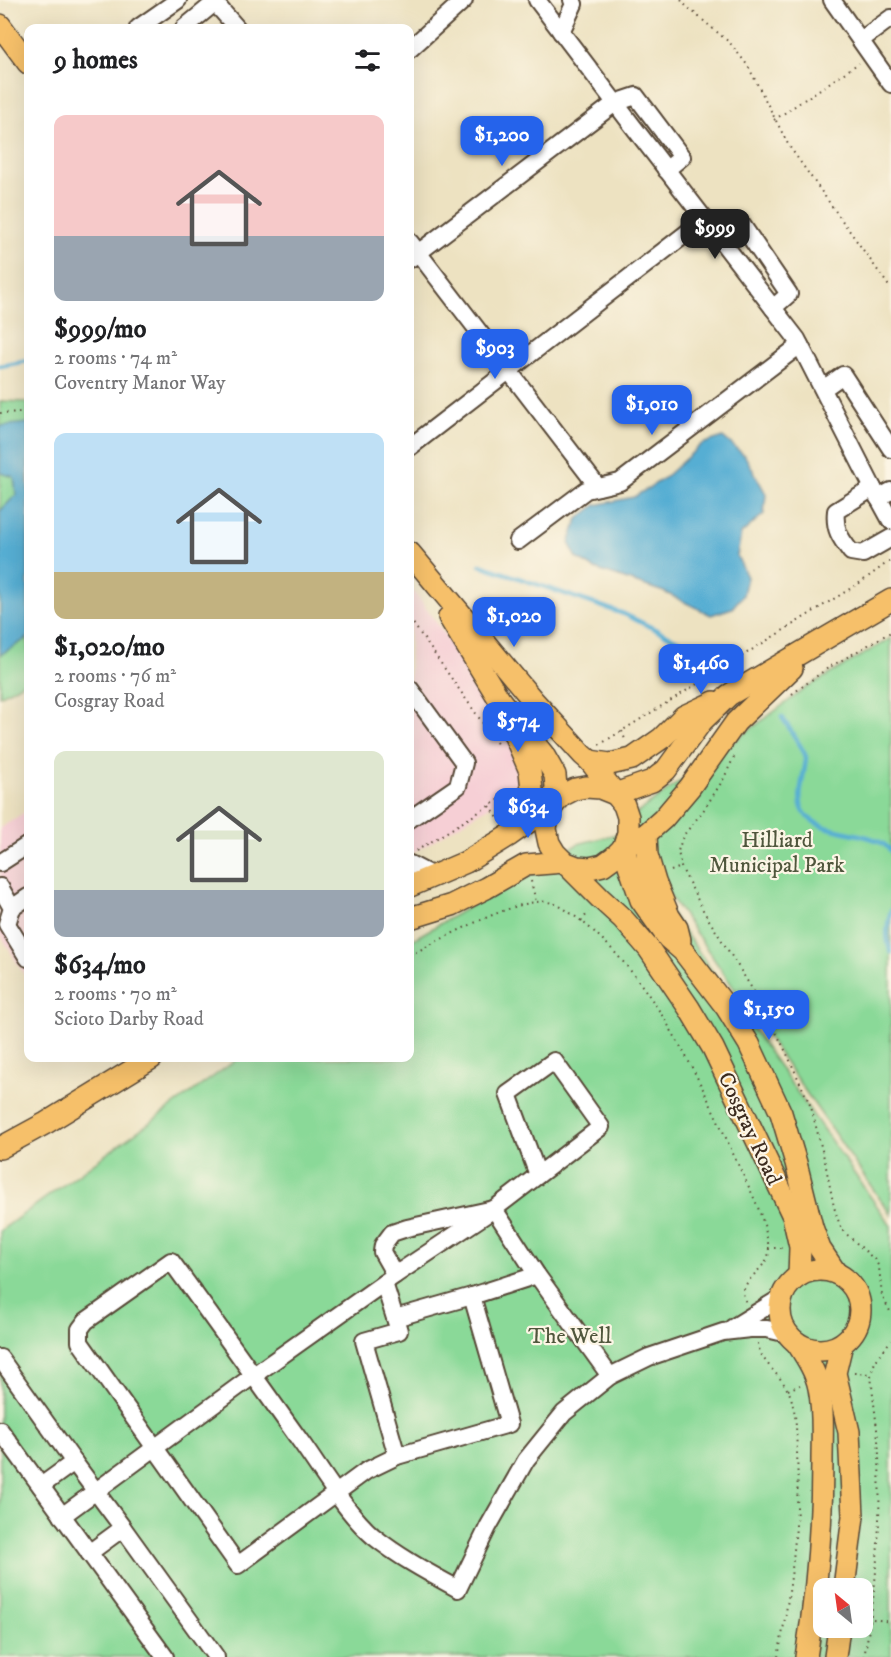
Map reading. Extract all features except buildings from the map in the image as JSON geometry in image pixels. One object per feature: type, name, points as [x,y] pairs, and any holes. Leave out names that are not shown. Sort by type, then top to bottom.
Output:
[{"type":"main road","points":[[0,25],[24,58]]},
{"type":"main road","name":"Cosgray Road","points":[[414,562],[532,699],[590,761],[624,805],[628,818],[628,833],[623,848],[640,900],[668,938],[683,951],[726,1007],[749,1044],[781,1113],[820,1249],[836,1273],[855,1289],[859,1301],[860,1313],[857,1325],[843,1344],[835,1373],[849,1432],[853,1516],[845,1578]]},
{"type":"main road","name":"Cosgray Road","points":[[414,564],[499,699],[543,754],[555,775],[554,804],[548,816],[546,829],[549,843],[555,853],[623,919],[649,949],[713,1048],[793,1216],[800,1247],[799,1276]]},
{"type":"main road","points":[[590,761],[610,764],[632,759],[662,738],[684,716],[729,695],[891,600]]},
{"type":"main road","points":[[414,917],[452,904],[526,865],[564,862],[577,867],[590,868],[603,865],[663,819],[690,787],[736,722],[816,645]]},
{"type":"main road","points":[[414,884],[466,862],[507,831],[575,789],[600,788],[615,794],[652,781],[666,770],[702,721],[729,695]]},
{"type":"main road","name":"Cosgray Road","points":[[499,699],[530,771],[533,800],[528,813],[507,831]]},
{"type":"main road","name":"Cosgray Road","points":[[646,834],[647,855],[669,916],[677,928],[683,951]]},
{"type":"main road","points":[[0,1148],[46,1123],[145,1062]]},
{"type":"main road","points":[[806,1657],[817,1576],[822,1510],[822,1432],[819,1387],[811,1365],[782,1322],[780,1310],[782,1297],[789,1285],[799,1276],[811,1271],[824,1270],[836,1273]]},
{"type":"main road","points":[[792,1339],[809,1349],[832,1349],[843,1344]]},
{"type":"main road","points":[[835,1657],[838,1638]]},
{"type":"street","points":[[144,24],[178,0]]},
{"type":"street","points":[[414,45],[464,0]]},
{"type":"street","points":[[537,0],[798,339],[822,389],[880,492],[891,521]]},
{"type":"street","points":[[561,32],[574,4],[572,0]]},
{"type":"street","points":[[832,0],[891,84]]},
{"type":"street","points":[[189,24],[217,2],[234,24]]},
{"type":"street","points":[[861,40],[891,18]]},
{"type":"street","points":[[414,250],[615,103]]},
{"type":"street","points":[[414,444],[705,219]]},
{"type":"street","points":[[718,237],[740,222],[789,294],[773,308]]},
{"type":"street","points":[[414,253],[509,370],[598,488]]},
{"type":"street","points":[[518,541],[586,490],[620,482],[800,345]]},
{"type":"street","points":[[822,389],[843,375],[891,449]]},
{"type":"street","points":[[880,492],[836,511],[834,524],[851,552],[863,554],[891,538]]},
{"type":"street","points":[[414,694],[464,763],[458,786],[414,816]]},
{"type":"street","points":[[0,863],[24,848]]},
{"type":"street","points":[[414,866],[433,876]]},
{"type":"street","points":[[0,887],[12,908]]},
{"type":"street","points":[[24,900],[12,908],[7,924],[24,952]]},
{"type":"street","points":[[62,1516],[254,1375],[494,1209],[601,1127],[554,1061],[508,1094],[538,1175]]},
{"type":"street","points":[[494,1209],[537,1275],[609,1376]]},
{"type":"street","points":[[397,1456],[364,1341],[399,1330],[395,1318],[390,1279],[382,1252],[383,1245],[392,1233],[407,1228],[494,1209]]},
{"type":"street","points":[[472,1296],[509,1424],[397,1456],[366,1471],[336,1492],[238,1564],[80,1342],[80,1329],[86,1321],[171,1261],[254,1375],[336,1492],[348,1508],[372,1534],[409,1562],[458,1589],[488,1527],[526,1460],[564,1413],[609,1376],[649,1357],[723,1332],[782,1297]]},
{"type":"street","points":[[395,1318],[537,1275]]},
{"type":"street","points":[[723,1332],[767,1329],[792,1339]]},
{"type":"street","points":[[0,1358],[216,1657]]},
{"type":"street","points":[[0,1430],[165,1657]]},
{"type":"street","points":[[41,1486],[74,1462]]},
{"type":"street","points":[[89,1553],[123,1528]]},
{"type":"path","points":[[681,0],[730,43],[748,66],[789,146],[891,289]]},
{"type":"path","points":[[774,120],[871,55]]},
{"type":"path","points":[[0,413],[24,412]]},
{"type":"path","points":[[711,675],[861,582],[891,560]]},
{"type":"path","points":[[414,626],[502,750]]},
{"type":"path","points":[[784,699],[828,668],[891,632]]},
{"type":"path","points":[[737,751],[723,780],[683,836],[678,851],[681,867],[704,912],[763,1006],[787,1054],[811,1107],[841,1229],[875,1260],[879,1267],[882,1296],[891,1312]]},
{"type":"path","points":[[490,806],[507,831]]},
{"type":"path","points":[[530,876],[536,902]]},
{"type":"path","points":[[414,953],[516,906],[536,902],[558,904],[592,930],[615,954],[638,981],[664,1018],[705,1094],[756,1204],[767,1237],[769,1252],[764,1264],[742,1292],[750,1308]]},
{"type":"path","points":[[768,1248],[792,1248]]},
{"type":"path","points":[[758,1336],[759,1350],[765,1361],[788,1390],[794,1408],[796,1436],[798,1475],[791,1576],[778,1657]]},
{"type":"path","points":[[873,1608],[880,1528],[879,1454],[871,1374],[875,1362],[891,1340]]},
{"type":"path","points":[[853,1373],[871,1374]]},
{"type":"path","points":[[873,1619],[891,1622]]},
{"type":"path","points":[[864,1657],[868,1638]]},
{"type":"shaded area","points":[[414,592],[530,753],[521,787],[414,853]]},
{"type":"shaded area","points":[[24,813],[24,974],[0,934],[0,828]]},
{"type":"green space","points":[[0,401],[24,402],[24,682],[0,696]]},
{"type":"green space","name":"Hilliard Municipal Park","points":[[891,638],[891,1215],[621,825],[806,688]]},
{"type":"green space","name":"The Well","points":[[616,834],[891,1226],[891,1657],[0,1657],[0,1231],[233,1062],[414,1062],[414,939],[578,844]]},
{"type":"water","points":[[24,423],[24,640],[0,655],[0,511],[16,495],[14,477],[0,473],[0,426]]},
{"type":"water","points":[[723,437],[745,456],[766,494],[764,514],[741,534],[737,556],[747,577],[743,595],[732,608],[711,615],[664,592],[595,569],[577,558],[569,543],[578,519],[596,505],[634,497],[663,479],[702,444]]},
{"type":"waterway","points":[[0,366],[24,362]]},
{"type":"waterway","points":[[480,565],[624,614],[737,669]]},
{"type":"waterway","points":[[782,717],[806,757],[800,796],[804,812],[822,826],[872,838],[891,851]]},
{"type":"waterway","points":[[891,910],[887,931],[891,952]]}]
